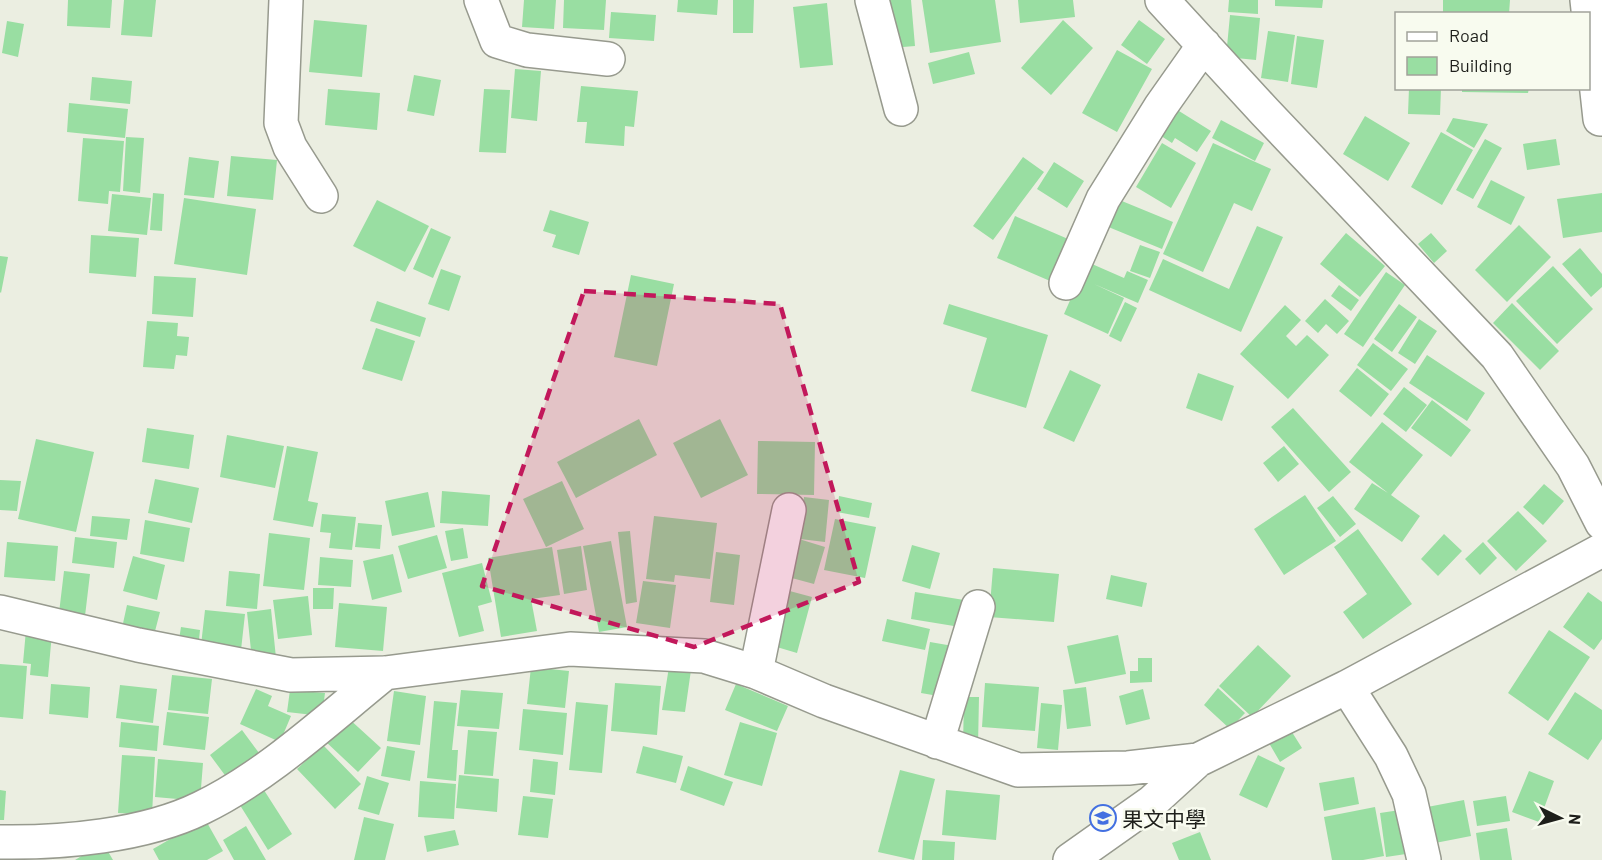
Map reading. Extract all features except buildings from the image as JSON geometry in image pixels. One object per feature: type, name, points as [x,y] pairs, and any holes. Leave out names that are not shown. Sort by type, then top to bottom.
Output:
[{"type":"street","points":[[286,0],[281,123],[290,147],[321,196]]},
{"type":"street","points":[[481,0],[498,41],[527,50],[608,59]]},
{"type":"street","points":[[872,0],[901,109]]},
{"type":"street","points":[[1162,0],[1264,112],[1497,356],[1573,466],[1602,523]]},
{"type":"street","points":[[1590,27],[1600,119]]},
{"type":"street","points":[[1066,283],[1103,200],[1161,106],[1204,45]]},
{"type":"street","points":[[756,672],[789,510]]},
{"type":"street","points":[[1070,860],[1152,802],[1198,759],[1347,687],[1602,550]]},
{"type":"street","points":[[937,742],[978,607]]},
{"type":"street","points":[[0,612],[138,645],[291,675],[385,673],[570,649],[704,656],[756,672],[825,701],[1018,770],[1128,768],[1198,759]]},
{"type":"street","points":[[0,842],[119,835],[201,809],[271,765],[385,673]]},
{"type":"street","points":[[1347,687],[1391,756],[1409,794],[1424,860]]},
{"type":"highlighted area","points":[[584,291],[780,304],[859,582],[694,647],[482,586]]},
{"type":"place","name":"果文中學","points":[[1103,818]]}]
